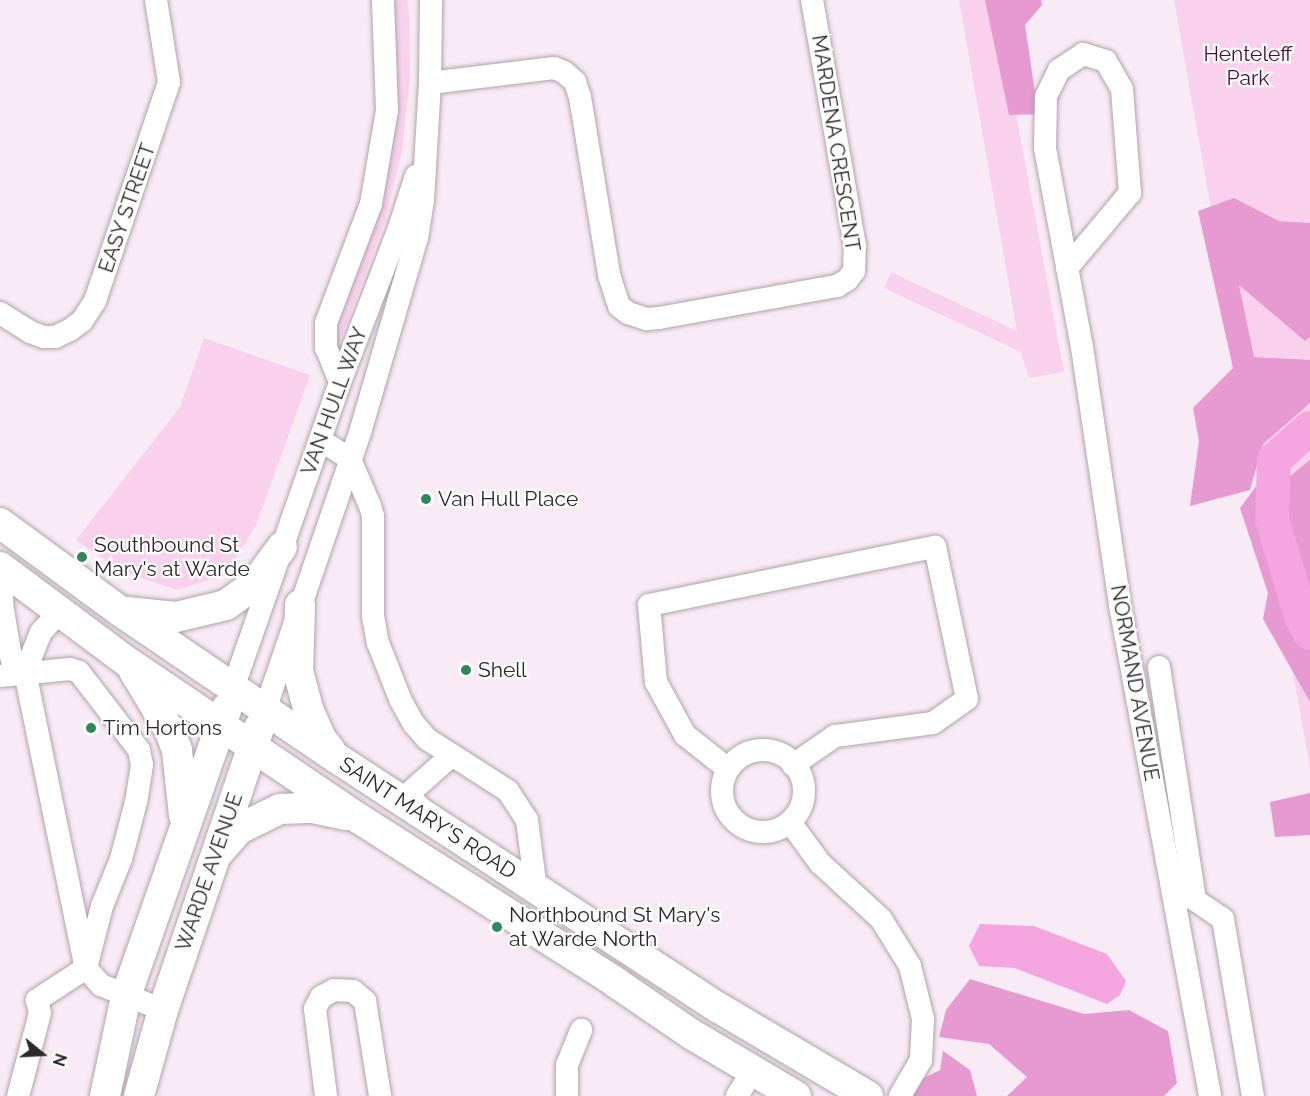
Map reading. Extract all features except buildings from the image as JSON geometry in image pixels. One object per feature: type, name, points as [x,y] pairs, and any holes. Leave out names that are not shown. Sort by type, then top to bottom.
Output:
[{"type":"main road","name":"SAINT MARY'S ROAD","points":[[0,523],[120,611],[338,759],[719,1008],[868,1096]]},
{"type":"main road","points":[[120,611],[151,617],[176,617],[226,605],[254,585],[282,547]]},
{"type":"main road","name":"SAINT MARY'S ROAD","points":[[0,568],[129,663],[358,818],[796,1096]]},
{"type":"main road","points":[[300,605],[297,652],[302,688],[319,733],[338,759]]},
{"type":"main road","points":[[129,663],[170,731],[177,750],[185,830]]},
{"type":"main road","name":"WARDE AVENUE","points":[[105,1096],[126,996],[233,688]]},
{"type":"main road","name":"WARDE AVENUE","points":[[139,1096],[163,1010],[265,710]]},
{"type":"main road","points":[[215,857],[239,829],[280,809],[313,808],[358,818]]},
{"type":"street","name":"EASY STREET","points":[[0,313],[30,332],[44,337],[55,337],[82,321],[95,301],[168,82],[156,0]]},
{"type":"street","points":[[340,382],[326,348],[326,323],[370,204],[387,110],[383,0]]},
{"type":"street","name":"VAN HULL WAY","points":[[285,650],[335,507],[397,314],[417,238],[423,200],[427,144],[430,0]]},
{"type":"street","name":"MARDENA CRESCENT","points":[[430,83],[554,68],[564,72],[575,82],[580,97],[612,285],[619,306],[628,314],[647,320],[837,286],[847,280],[854,270],[855,246],[812,0]]},
{"type":"street","name":"NORMAND AVENUE","points":[[1067,268],[1130,193],[1122,89],[1106,62],[1083,54],[1059,70],[1046,97],[1045,148],[1067,268],[1120,605],[1210,1096]]},
{"type":"street","name":"VAN HULL WAY","points":[[243,659],[340,382],[399,228],[427,144]]},
{"type":"street","points":[[320,440],[350,459],[373,516],[372,598],[378,642],[414,724],[427,739],[508,791],[527,820],[537,889]]},
{"type":"street","points":[[335,507],[373,516]]},
{"type":"street","points":[[728,769],[685,735],[656,682],[649,605],[935,547],[967,699],[933,723],[835,736],[793,765]]},
{"type":"street","points":[[0,568],[2,604],[10,652],[13,664],[25,672]]},
{"type":"street","points":[[60,611],[41,632],[25,672],[86,968],[101,986],[163,1010]]},
{"type":"street","name":"WARDE AVENUE","points":[[265,710],[285,650]]},
{"type":"street","name":"WARDE AVENUE","points":[[233,688],[243,659]]},
{"type":"street","points":[[1159,667],[1196,900],[1223,919],[1253,1096]]},
{"type":"street","points":[[0,676],[70,669],[79,672],[139,750],[142,765],[136,802],[121,859],[102,906],[86,968],[37,1000],[40,1012],[18,1096]]},
{"type":"street","points":[[764,750],[777,753],[793,765],[803,784],[803,798],[790,822],[779,829],[766,832],[753,831],[736,822],[725,807],[722,794],[728,769],[737,759],[749,753],[764,750]]},
{"type":"street","points":[[437,824],[407,795],[452,755]]},
{"type":"street","points":[[790,822],[820,863],[881,919],[910,966],[923,1019],[921,1060],[900,1096]]},
{"type":"street","points":[[326,1096],[315,1009],[321,997],[334,990],[353,992],[365,1000],[380,1096]]},
{"type":"street","points":[[567,1096],[567,1065],[581,1030]]},
{"type":"street","points":[[737,1096],[753,1070]]},
{"type":"green space","points":[[390,0],[407,0],[409,11],[410,77],[402,151],[385,221],[337,349],[335,315],[382,195],[391,156],[396,115],[396,43]]},
{"type":"green space","points":[[959,0],[995,0],[1064,372],[1029,378],[1021,352],[884,288],[891,272],[1017,331]]},
{"type":"green space","name":"Henteleff Park","points":[[1174,0],[1310,0],[1310,768]]},
{"type":"green space","points":[[204,338],[310,375],[256,526],[224,575],[177,590],[122,571],[76,540],[180,407]]},
{"type":"shaded area","points":[[985,0],[1041,0],[1042,5],[1025,25],[1035,92],[1061,92],[1054,114],[1009,115]]},
{"type":"shaded area","points":[[1234,198],[1279,221],[1310,223],[1310,337],[1305,341],[1239,285],[1254,357],[1310,360],[1310,403],[1263,444],[1250,490],[1190,506],[1199,441],[1193,408],[1233,368],[1198,211]]},
{"type":"shaded area","points":[[1310,460],[1310,702],[1263,619],[1268,593],[1240,508],[1263,477],[1289,477]]},
{"type":"shaded area","points":[[1310,793],[1310,835],[1275,837],[1270,802]]},
{"type":"shaded area","points":[[980,924],[1034,926],[1107,954],[1126,981],[1120,995],[1107,1004],[1015,968],[979,966],[969,946]]},
{"type":"shaded area","points":[[970,979],[1084,1014],[1129,1010],[1168,1031],[1177,1083],[1164,1096],[1007,1096],[1027,1077],[989,1044],[939,1037],[946,1010]]},
{"type":"shaded area","points":[[943,1051],[970,1070],[977,1096],[912,1096],[924,1078],[940,1070]]},
{"type":"waterway","points":[[1310,428],[1274,460],[1272,519],[1301,616],[1310,633]]},
{"type":"place","name":"Van Hull Place","points":[[426,499]]},
{"type":"place","name":"Southbound St Mary's at Warde","points":[[82,557]]},
{"type":"place","name":"Shell","points":[[466,670]]},
{"type":"place","name":"Tim Hortons","points":[[91,728]]},
{"type":"place","name":"Northbound St Mary's at Warde North","points":[[497,927]]}]
